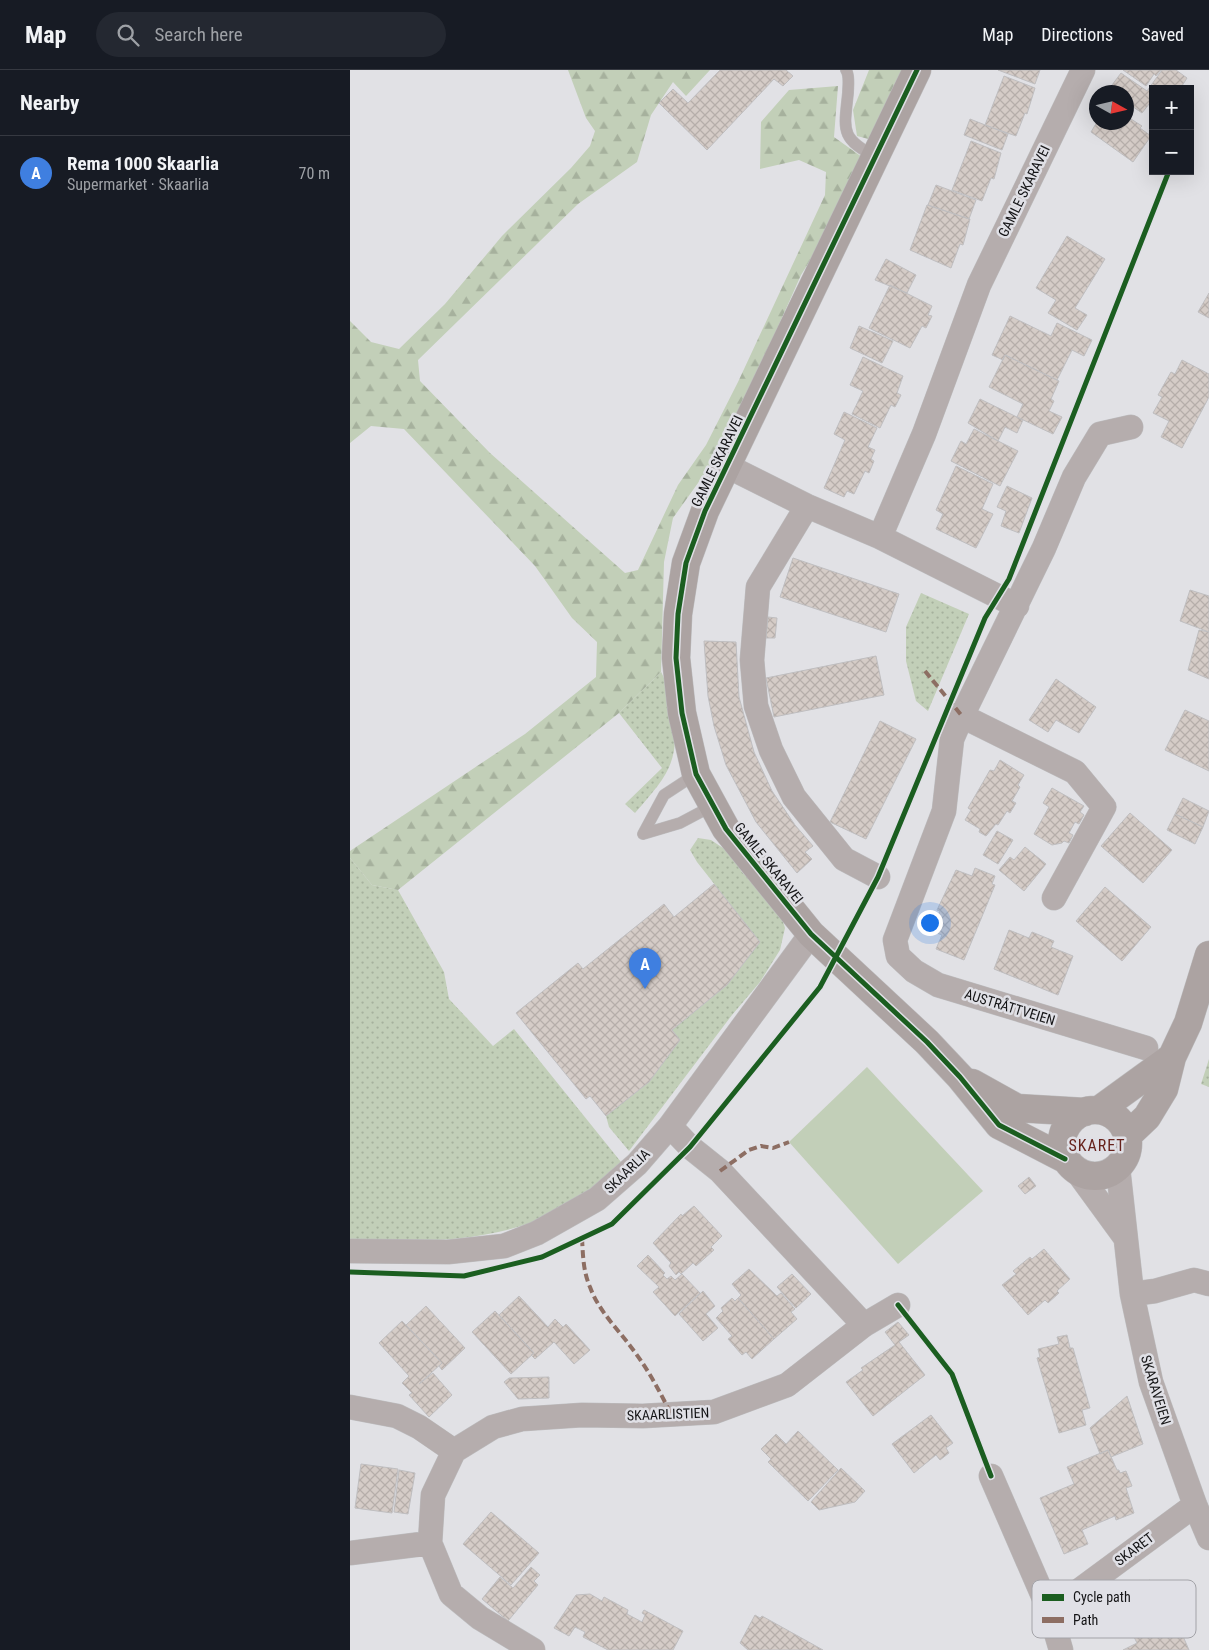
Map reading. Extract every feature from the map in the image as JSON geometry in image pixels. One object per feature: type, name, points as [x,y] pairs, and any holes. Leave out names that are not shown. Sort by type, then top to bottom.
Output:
[{"type":"street","name":"GAMLE SKARAVEI","points":[[917,70],[705,511],[686,563],[678,614],[676,658],[682,713],[696,774],[726,829],[811,934],[928,1042],[960,1076],[999,1125],[1072,1166]]},
{"type":"street","name":"GAMLE SKARAVEI","points":[[880,537],[924,434],[979,285],[1083,70]]},
{"type":"street","points":[[1054,898],[1104,807],[1075,772],[962,716],[1017,606],[1074,477],[1100,434],[1130,427]]},
{"type":"street","name":"GAMLE SKARAVEI","points":[[727,466],[807,506],[880,537],[1017,606]]},
{"type":"street","points":[[807,506],[758,586],[752,660],[756,706],[772,750],[794,797],[844,859],[878,877]]},
{"type":"street","name":"AUSTRÅTTVEIEN","points":[[962,716],[952,739],[944,811],[895,940],[898,956],[914,971],[938,985],[1146,1048]]},
{"type":"street","name":"SKAARLIA","points":[[350,1251],[448,1252],[504,1246],[537,1234],[597,1199],[637,1164],[670,1126],[811,934]]},
{"type":"street","points":[[1127,1136],[1147,1117],[1164,1088],[1172,1057],[1188,1023],[1209,954]]},
{"type":"street","points":[[1092,1111],[1109,1113],[1122,1124],[1127,1136],[1127,1152],[1118,1168],[1103,1177],[1093,1177],[1072,1166],[1062,1148],[1062,1136],[1066,1127],[1072,1118],[1092,1111],[1172,1057]]},
{"type":"street","name":"GAMLE SKARAVEI","points":[[960,1076],[1017,1108],[1092,1111]]},
{"type":"street","points":[[670,1126],[690,1147],[720,1171],[864,1325]]},
{"type":"street","name":"SKARAVEIEN","points":[[1072,1166],[1124,1236]]},
{"type":"street","name":"SKARAVEIEN","points":[[1118,1168],[1124,1236],[1132,1294],[1151,1382],[1194,1505],[1209,1538]]},
{"type":"street","points":[[1132,1294],[1155,1291],[1194,1280],[1209,1284]]},
{"type":"street","name":"SKAARLISTIEN","points":[[454,1451],[493,1427],[522,1419],[582,1415],[643,1416],[714,1412],[787,1385],[864,1325],[898,1304]]},
{"type":"street","points":[[350,1407],[397,1416],[419,1427],[454,1451],[433,1495],[430,1543],[451,1594],[480,1618],[533,1650]]},
{"type":"street","points":[[991,1476],[1036,1580]]},
{"type":"street","name":"SKARET","points":[[1093,1580],[1194,1505]]},
{"type":"street","points":[[350,1553],[430,1543]]},
{"type":"lane","points":[[848,71],[846,112],[848,138],[852,143],[876,157]]},
{"type":"lane","points":[[696,774],[664,795],[642,834],[680,823],[714,805]]},
{"type":"green space","points":[[568,70],[710,70],[686,96],[673,82],[651,115],[637,162],[578,204],[418,360],[420,381],[490,453],[625,573],[638,570],[678,485],[706,445],[738,382],[825,195],[826,172],[799,160],[760,169],[761,122],[789,90],[838,86],[834,137],[862,157],[836,219],[801,275],[749,392],[713,462],[673,518],[664,562],[661,672],[619,713],[398,890],[372,885],[350,858],[350,851],[525,734],[596,677],[597,642],[572,618],[535,566],[404,429],[371,426],[350,443],[350,321],[371,342],[399,349],[445,304],[502,236],[571,168],[590,146],[595,131],[586,118]]},
{"type":"green space","points":[[869,70],[907,70],[876,141],[857,136],[853,110]]},
{"type":"green space","points":[[921,593],[969,614],[928,711],[916,701],[906,661],[906,627]]},
{"type":"green space","points":[[661,672],[667,686],[675,727],[673,755],[663,778],[635,813],[625,804],[662,768],[619,713]]},
{"type":"green space","points":[[698,838],[711,840],[729,852],[742,872],[780,912],[785,928],[780,950],[760,982],[732,1015],[629,1151],[609,1127],[606,1116],[649,1082],[680,1040],[672,1030],[727,985],[760,942],[697,862],[690,850]]},
{"type":"green space","points":[[350,858],[372,885],[398,890],[444,972],[449,999],[493,1046],[514,1029],[621,1162],[590,1190],[564,1208],[531,1223],[507,1230],[455,1239],[376,1241],[350,1239]]},
{"type":"green space","points":[[1209,1059],[1209,1087],[1201,1084]]},
{"type":"green space","points":[[867,1067],[983,1191],[898,1264],[789,1142]]},
{"type":"building","points":[[720,70],[786,70],[793,76],[783,86],[774,79],[707,150],[659,103],[673,89],[688,103]]},
{"type":"building","points":[[998,70],[1040,70],[1035,84]]},
{"type":"building","points":[[1123,70],[1161,70],[1156,76],[1154,74],[1146,86]]},
{"type":"building","points":[[1162,70],[1176,70],[1187,78],[1183,85],[1151,85]]},
{"type":"building","points":[[1121,73],[1147,91],[1149,88],[1149,104],[1142,113],[1134,108],[1134,85],[1112,85]]},
{"type":"building","points":[[1004,76],[1035,88],[1027,114],[1025,113],[1016,136],[985,125]]},
{"type":"building","points":[[970,119],[1008,134],[1002,150],[964,135]]},
{"type":"building","points":[[1134,121],[1142,126],[1140,128],[1149,135],[1149,139],[1133,162],[1091,132],[1092,130],[1134,130]]},
{"type":"building","points":[[971,141],[1001,153],[994,179],[991,178],[982,201],[952,190]]},
{"type":"building","points":[[936,185],[976,200],[969,219],[928,205]]},
{"type":"building","points":[[927,205],[970,219],[963,245],[960,244],[951,268],[910,250]]},
{"type":"building","points":[[1067,236],[1105,259],[1075,308],[1087,315],[1077,330],[1048,313],[1056,300],[1036,288]]},
{"type":"building","points":[[886,259],[916,275],[907,293],[875,280]]},
{"type":"building","points":[[890,285],[932,306],[928,315],[932,316],[926,328],[922,326],[910,348],[869,328]]},
{"type":"building","points":[[1209,293],[1209,318],[1198,312]]},
{"type":"building","points":[[1010,316],[1051,336],[1057,323],[1092,340],[1084,356],[1072,350],[1057,380],[1005,355],[1003,360],[992,355]]},
{"type":"building","points":[[859,326],[893,341],[882,363],[850,348]]},
{"type":"building","points":[[1005,355],[1059,381],[1051,399],[1054,401],[1049,411],[1062,417],[1053,434],[1017,417],[1023,404],[989,387]]},
{"type":"building","points":[[863,357],[903,376],[897,393],[901,395],[895,407],[891,405],[880,428],[852,414],[863,391],[850,385]]},
{"type":"building","points":[[1182,360],[1209,374],[1209,397],[1182,448],[1161,437],[1169,421],[1153,413],[1162,397],[1158,395],[1171,372],[1175,374]]},
{"type":"building","points":[[980,399],[1023,420],[1017,433],[1005,427],[998,441],[968,423]]},
{"type":"building","points":[[844,412],[877,428],[868,447],[875,450],[871,459],[874,461],[869,473],[865,471],[854,494],[847,491],[844,497],[824,488],[845,440],[834,434]]},
{"type":"building","points":[[974,429],[1018,451],[1000,486],[951,461],[961,441],[966,444]]},
{"type":"building","points":[[956,466],[993,484],[982,509],[993,514],[976,548],[936,529],[943,514],[936,510]]},
{"type":"building","points":[[1007,486],[1032,498],[1019,533],[1001,526],[1006,511],[997,507]]},
{"type":"building","points":[[793,558],[899,594],[886,632],[780,597]]},
{"type":"building","points":[[1190,590],[1209,596],[1209,632],[1180,621]]},
{"type":"building","points":[[768,617],[777,618],[775,638],[766,638]]},
{"type":"building","points":[[1199,630],[1209,632],[1209,679],[1188,670]]},
{"type":"building","points":[[704,641],[736,642],[739,697],[754,752],[772,791],[795,825],[813,846],[805,852],[812,859],[797,873],[756,822],[726,765],[714,726],[708,696]]},
{"type":"building","points":[[876,656],[884,695],[774,717],[766,678]]},
{"type":"building","points":[[1056,679],[1096,707],[1079,733],[1056,720],[1048,732],[1029,720]]},
{"type":"building","points":[[1185,710],[1209,721],[1209,771],[1165,750]]},
{"type":"building","points":[[880,721],[916,739],[866,839],[830,822]]},
{"type":"building","points":[[1000,760],[1024,775],[1012,801],[1016,803],[1010,813],[1007,811],[998,825],[996,824],[986,836],[979,832],[980,829],[965,820],[971,810],[968,808],[990,770],[994,771]]},
{"type":"building","points":[[1052,788],[1084,806],[1080,812],[1084,815],[1079,824],[1075,822],[1069,833],[1073,835],[1069,843],[1064,841],[1052,845],[1034,834],[1049,807],[1043,803]]},
{"type":"building","points":[[1183,798],[1209,811],[1203,827],[1175,814]]},
{"type":"building","points":[[1130,813],[1172,850],[1143,883],[1101,846]]},
{"type":"building","points":[[1175,814],[1203,827],[1195,844],[1167,830]]},
{"type":"building","points":[[997,831],[1013,840],[998,864],[983,855]]},
{"type":"building","points":[[1025,847],[1046,864],[1024,891],[999,870],[1010,857],[1014,860]]},
{"type":"building","points":[[975,868],[995,876],[992,884],[995,885],[964,960],[936,949],[942,935],[932,931],[940,911],[937,910],[956,870],[972,876]]},
{"type":"building","points":[[714,884],[760,942],[727,985],[672,1030],[680,1040],[649,1082],[606,1116],[590,1096],[586,1099],[516,1013],[578,963],[583,969],[664,904],[674,917]]},
{"type":"building","points":[[1105,887],[1151,927],[1122,961],[1076,921]]},
{"type":"building","points":[[1009,930],[1029,938],[1032,932],[1054,941],[1051,947],[1073,956],[1058,995],[994,969]]},
{"type":"building","points":[[1029,1177],[1036,1186],[1025,1194],[1018,1186]]},
{"type":"building","points":[[694,1206],[722,1236],[711,1247],[714,1250],[696,1266],[693,1263],[681,1274],[679,1272],[676,1275],[669,1266],[671,1263],[653,1243],[681,1214],[682,1216]]},
{"type":"building","points":[[1044,1249],[1070,1279],[1048,1303],[1045,1300],[1028,1315],[1002,1285],[1016,1274],[1013,1271],[1030,1257],[1032,1259]]},
{"type":"building","points":[[648,1255],[665,1273],[663,1275],[667,1279],[671,1276],[675,1280],[682,1274],[700,1293],[675,1316],[653,1292],[659,1287],[637,1266]]},
{"type":"building","points":[[749,1269],[777,1296],[781,1293],[795,1309],[791,1312],[797,1319],[774,1339],[738,1298],[741,1295],[732,1284]]},
{"type":"building","points":[[792,1274],[811,1294],[796,1308],[777,1287]]},
{"type":"building","points":[[703,1291],[715,1306],[706,1314],[718,1328],[703,1341],[679,1314]]},
{"type":"building","points":[[519,1296],[548,1327],[555,1319],[563,1327],[566,1324],[590,1350],[574,1364],[554,1342],[535,1359],[531,1355],[534,1353],[499,1315]]},
{"type":"building","points":[[732,1298],[735,1301],[738,1298],[774,1339],[752,1359],[746,1352],[742,1355],[728,1339],[732,1336],[716,1318],[723,1311],[721,1308]]},
{"type":"building","points":[[426,1306],[465,1348],[442,1370],[439,1366],[442,1363],[406,1325]]},
{"type":"building","points":[[495,1311],[534,1353],[511,1374],[472,1332]]},
{"type":"building","points":[[402,1321],[442,1363],[419,1384],[433,1373],[452,1395],[429,1417],[409,1395],[412,1393],[402,1383],[409,1376],[379,1343]]},
{"type":"building","points":[[898,1322],[909,1335],[899,1342],[925,1375],[873,1416],[846,1382],[863,1370],[861,1368],[895,1345],[885,1332]]},
{"type":"building","points":[[1067,1335],[1070,1348],[1073,1348],[1090,1408],[1082,1410],[1086,1425],[1059,1433],[1037,1358],[1040,1357],[1038,1349],[1059,1344],[1057,1337]]},
{"type":"building","points":[[549,1377],[549,1398],[518,1399],[504,1382],[509,1378]]},
{"type":"building","points":[[1127,1396],[1143,1444],[1111,1457],[1108,1450],[1100,1454],[1090,1428]]},
{"type":"building","points":[[931,1415],[953,1443],[946,1448],[949,1453],[940,1460],[936,1455],[914,1473],[892,1444]]},
{"type":"building","points":[[798,1431],[838,1470],[808,1501],[768,1462],[771,1459],[761,1449],[776,1434],[786,1444]]},
{"type":"building","points":[[1108,1450],[1117,1470],[1120,1473],[1126,1471],[1132,1486],[1126,1488],[1134,1513],[1116,1520],[1115,1516],[1082,1530],[1088,1544],[1064,1554],[1040,1498],[1074,1484],[1067,1467]]},
{"type":"building","points":[[361,1464],[398,1469],[392,1513],[355,1508]]},
{"type":"building","points":[[841,1468],[865,1491],[855,1502],[819,1510],[811,1502]]},
{"type":"building","points":[[399,1470],[415,1473],[408,1514],[394,1512]]},
{"type":"building","points":[[491,1512],[539,1553],[511,1585],[463,1544]]},
{"type":"building","points":[[531,1567],[540,1575],[534,1581],[538,1585],[508,1621],[482,1599],[500,1577],[513,1588]]},
{"type":"building","points":[[590,1594],[602,1601],[604,1597],[628,1610],[627,1614],[642,1622],[645,1615],[642,1613],[644,1610],[683,1631],[673,1650],[608,1650],[583,1637],[585,1632],[575,1627],[569,1636],[554,1628],[576,1595]]},
{"type":"building","points":[[755,1615],[760,1618],[762,1616],[823,1650],[748,1650],[740,1643]]},
{"type":"building","points":[[1135,1638],[1184,1638],[1189,1650],[1123,1650],[1137,1643]]},
{"type":"marked path","points":[[925,671],[962,716]]},
{"type":"marked path","points":[[720,1171],[749,1150],[761,1146],[773,1148],[789,1142]]},
{"type":"marked path","points":[[582,1238],[585,1269],[594,1296],[604,1313],[645,1366],[671,1414]]},
{"type":"cycle path","points":[[917,70],[705,511],[686,563],[678,614],[676,658],[682,713],[696,774],[726,829],[811,934],[927,1042],[960,1077],[999,1125],[1065,1159]]},
{"type":"cycle path","points":[[350,1272],[464,1276],[542,1257],[612,1224],[690,1147],[820,987],[878,877],[985,618],[1009,579],[1167,175]]},
{"type":"cycle path","points":[[898,1305],[952,1374],[991,1476]]},
{"type":"place","name":"Rema 1000 Skaarlia","points":[[645,989]]},
{"type":"district","name":"SKARET","points":[[1097,1145]]}]
